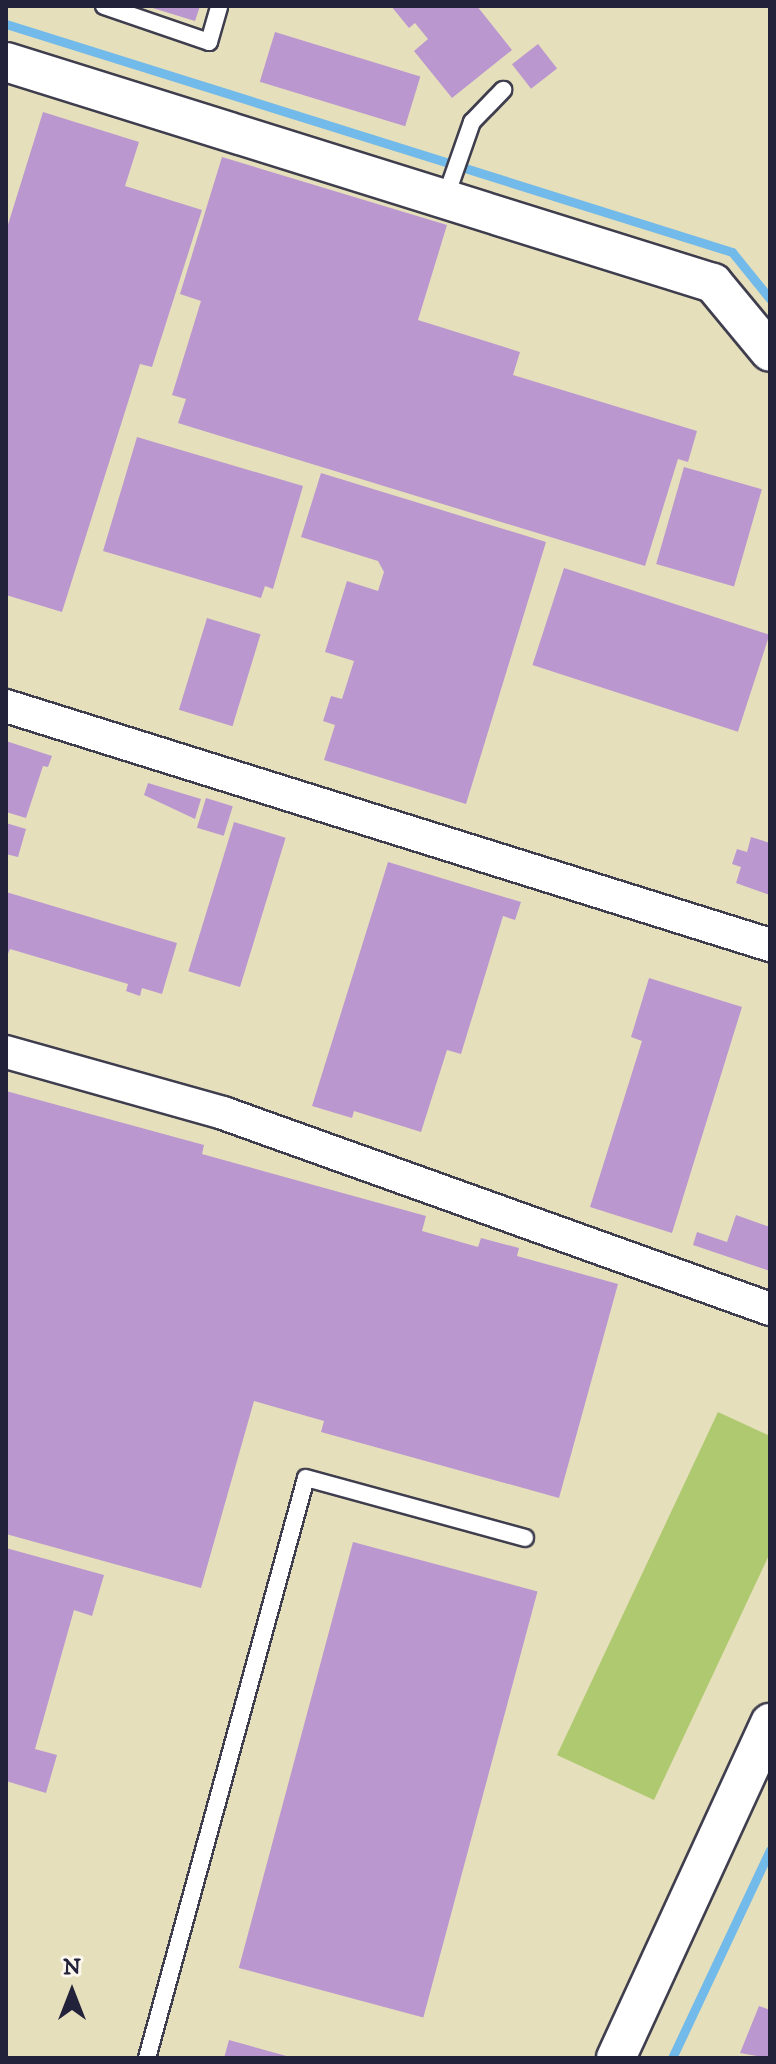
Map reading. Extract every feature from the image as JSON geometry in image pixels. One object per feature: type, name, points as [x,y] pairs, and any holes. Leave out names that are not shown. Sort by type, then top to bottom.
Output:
[{"type":"street","points":[[6,62],[448,189],[713,283],[770,352]]},
{"type":"street","points":[[6,706],[770,945]]},
{"type":"street","points":[[6,1052],[223,1113],[770,1309]]},
{"type":"street","points":[[616,2058],[770,1723]]},
{"type":"lane","points":[[104,6],[209,42],[219,6]]},
{"type":"lane","points":[[448,189],[472,122],[503,90]]},
{"type":"lane","points":[[147,2058],[306,1478],[525,1538]]},
{"type":"green space","points":[[718,1412],[770,1436],[770,1553],[654,1800],[557,1755]]},
{"type":"building","points":[[146,6],[200,6],[195,21]]},
{"type":"building","points":[[391,6],[477,6],[512,50],[452,98],[414,51],[428,39],[415,23],[409,28]]},
{"type":"building","points":[[275,32],[420,76],[405,126],[260,82]]},
{"type":"building","points":[[538,44],[557,68],[531,89],[512,64]]},
{"type":"building","points":[[43,112],[139,142],[125,186],[202,210],[152,367],[140,364],[62,612],[6,595],[6,231]]},
{"type":"building","points":[[222,157],[447,225],[418,320],[520,352],[513,375],[697,431],[688,462],[678,459],[645,566],[178,423],[186,399],[172,395],[201,301],[180,294]]},
{"type":"building","points":[[137,437],[303,486],[273,589],[265,586],[261,598],[103,551]]},
{"type":"building","points":[[684,467],[762,489],[734,586],[656,564]]},
{"type":"building","points":[[321,473],[546,542],[466,804],[324,760],[335,725],[323,721],[331,696],[342,699],[354,661],[325,652],[347,581],[378,591],[384,572],[378,561],[301,537]]},
{"type":"building","points":[[564,568],[769,635],[738,732],[532,665]]},
{"type":"building","points":[[207,618],[261,634],[232,726],[179,710]]},
{"type":"building","points":[[6,741],[52,756],[48,767],[43,766],[26,818],[6,812]]},
{"type":"building","points":[[148,783],[201,799],[195,819],[144,795]]},
{"type":"building","points":[[206,798],[233,806],[224,836],[197,828]]},
{"type":"building","points":[[234,822],[286,838],[240,987],[188,971]]},
{"type":"building","points":[[6,823],[26,829],[18,857],[6,854]]},
{"type":"building","points":[[751,837],[770,843],[770,895],[736,883],[741,867],[732,864],[737,849],[747,852]]},
{"type":"building","points":[[388,862],[521,902],[515,920],[503,916],[461,1054],[447,1050],[421,1132],[354,1111],[352,1118],[312,1106]]},
{"type":"building","points":[[6,892],[177,943],[162,994],[142,988],[140,996],[126,991],[128,984],[10,949],[6,958]]},
{"type":"building","points":[[649,978],[742,1007],[672,1233],[590,1207],[642,1041],[631,1037]]},
{"type":"building","points":[[6,1091],[204,1145],[202,1154],[426,1216],[422,1231],[478,1247],[481,1238],[519,1248],[517,1256],[618,1284],[559,1498],[321,1432],[324,1421],[254,1401],[201,1588],[6,1534]]},
{"type":"building","points":[[736,1215],[770,1227],[770,1271],[693,1245],[697,1232],[727,1242]]},
{"type":"building","points":[[353,1542],[537,1591],[423,2017],[239,1968]]},
{"type":"building","points":[[6,1548],[104,1575],[92,1616],[74,1610],[35,1749],[57,1755],[46,1793],[6,1781]]},
{"type":"building","points":[[759,2006],[770,2010],[768,2058],[740,2053]]},
{"type":"building","points":[[229,2040],[290,2057],[290,2058],[224,2058]]},
{"type":"waterway","points":[[6,24],[732,252],[770,299]]},
{"type":"waterway","points":[[672,2058],[770,1850]]}]
